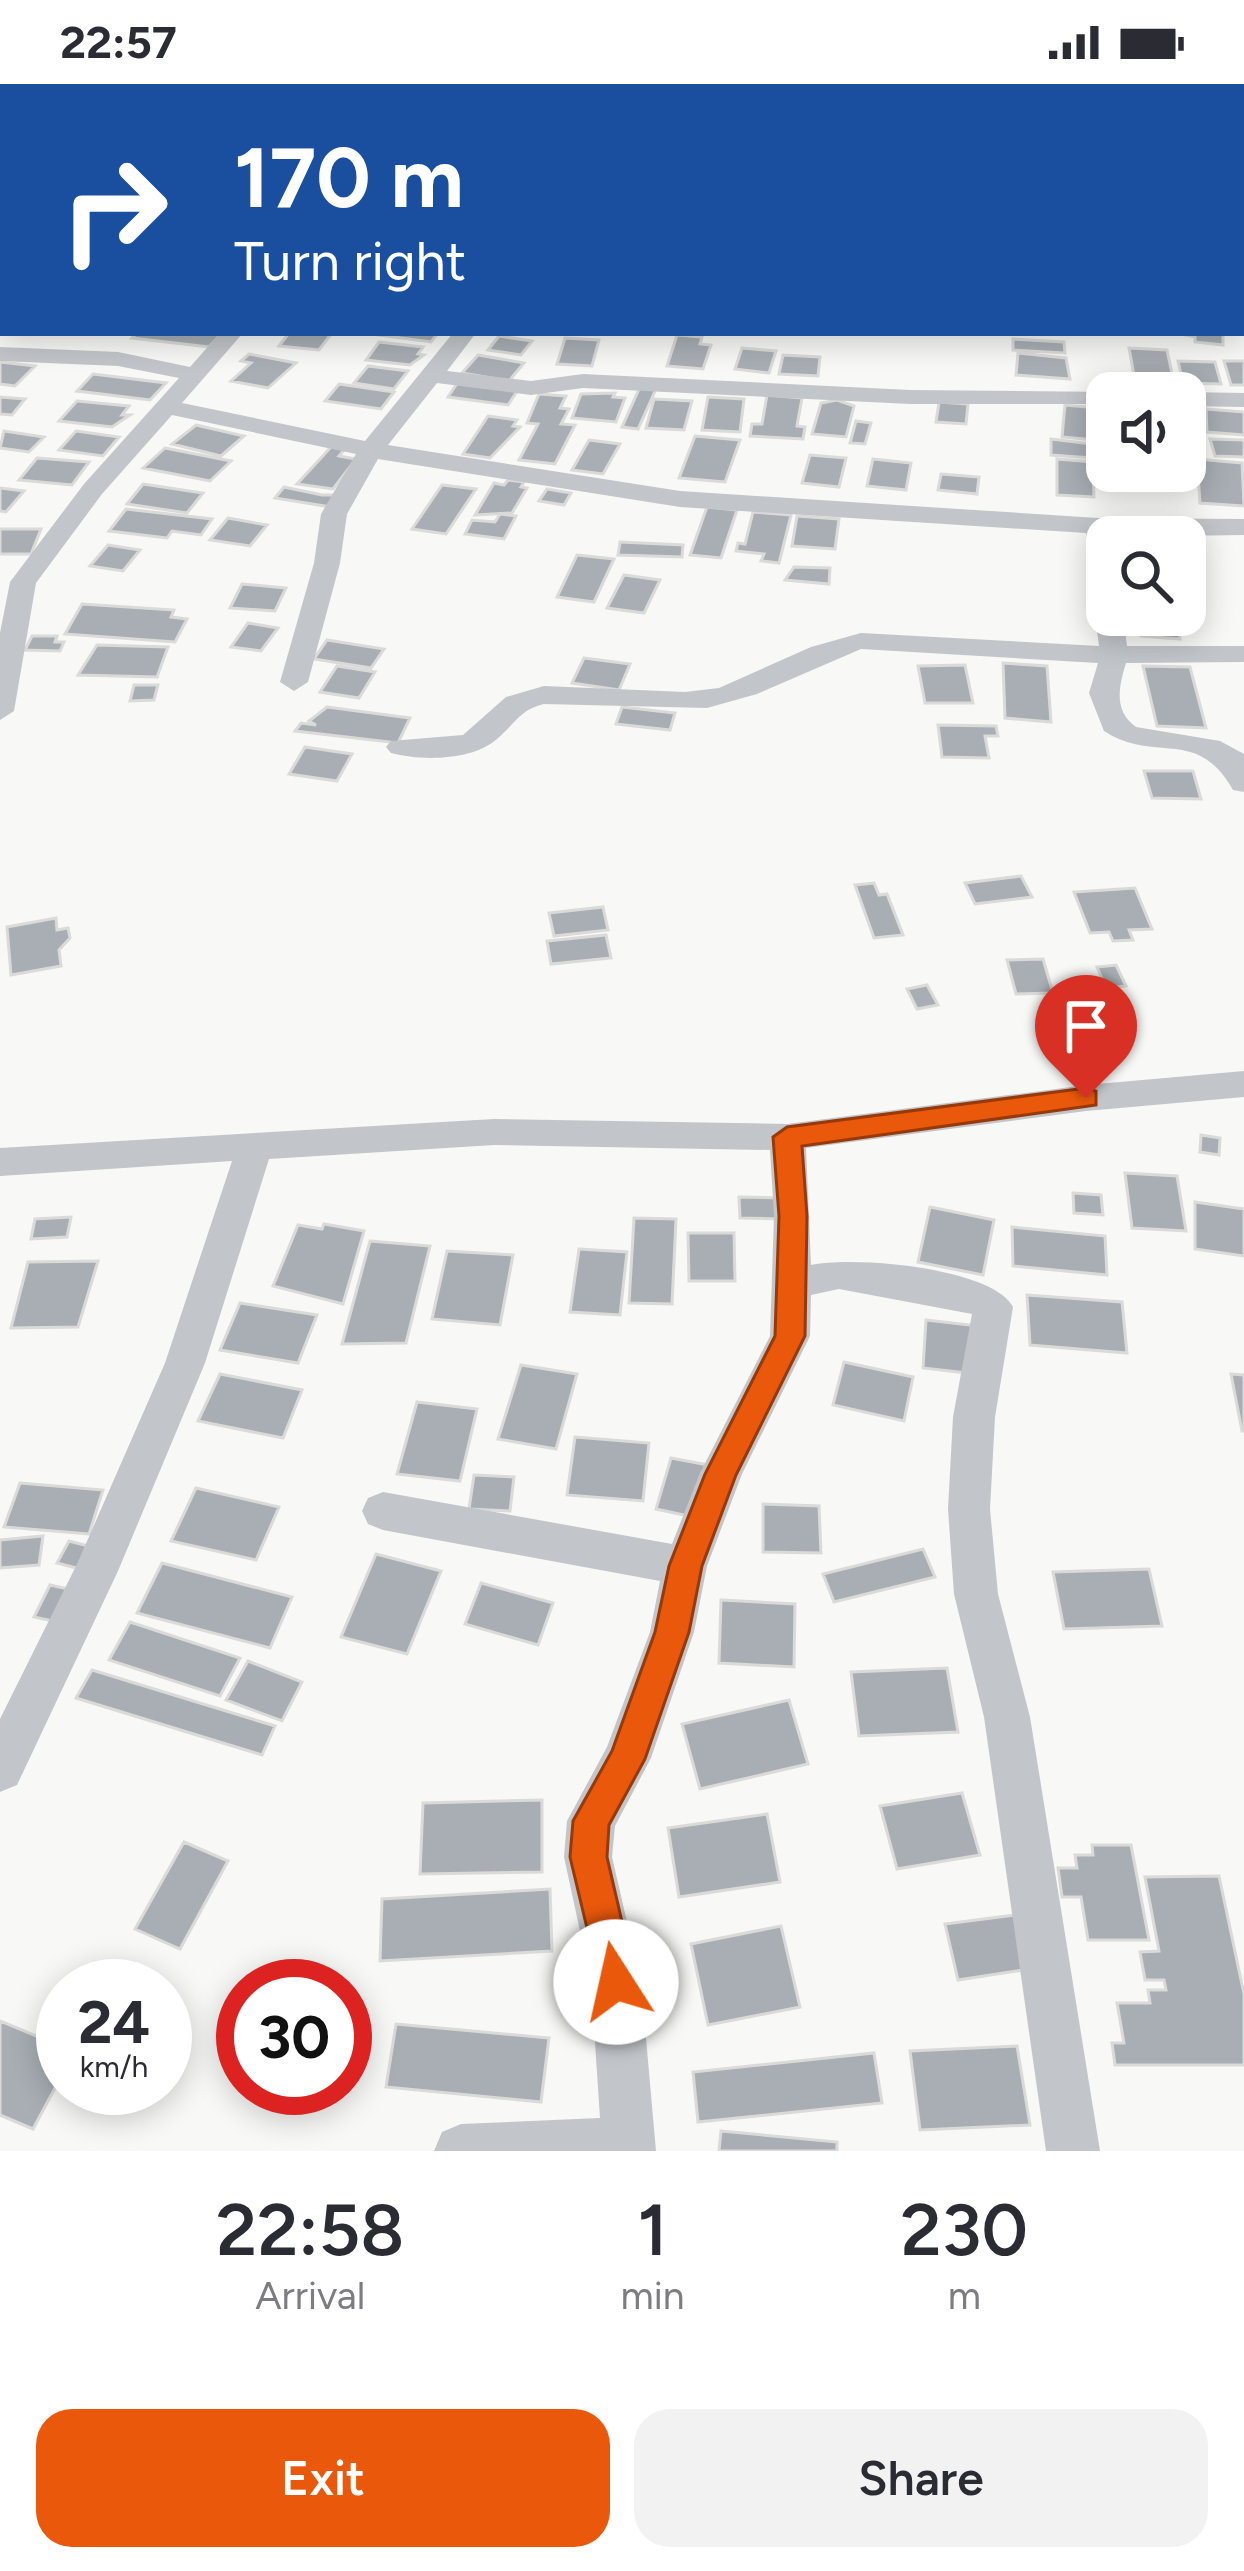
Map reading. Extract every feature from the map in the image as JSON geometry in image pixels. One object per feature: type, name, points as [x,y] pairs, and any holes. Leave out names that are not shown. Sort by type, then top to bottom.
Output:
[{"type":"street","points":[[0,711],[22,583],[93,489],[230,336]]},
{"type":"street","points":[[294,682],[327,563],[334,514],[371,450],[462,336]]},
{"type":"street","points":[[0,354],[118,359],[197,375]]},
{"type":"street","points":[[433,376],[531,388],[584,381],[910,397],[1086,397]]},
{"type":"street","points":[[1206,399],[1244,400]]},
{"type":"street","points":[[167,407],[371,450],[680,499],[1086,525]]},
{"type":"street","points":[[1206,527],[1244,527]]},
{"type":"street","points":[[1112,636],[1114,655],[1102,693],[1114,725],[1128,734],[1210,747],[1237,762],[1244,783]]},
{"type":"street","points":[[400,747],[470,742],[482,737],[507,710],[540,698],[706,700],[745,690],[828,647],[861,640],[1114,655],[1244,654]]},
{"type":"street","points":[[0,1162],[494,1132],[787,1137],[1086,1098],[1244,1084]]},
{"type":"street","points":[[460,2151],[629,2147],[616,1982],[588,1857],[591,1821],[627,1759],[672,1632],[685,1566],[721,1474],[790,1336],[787,1137]]},
{"type":"street","points":[[0,1769],[96,1571],[185,1364],[254,1149]]},
{"type":"street","points":[[792,1284],[839,1274],[973,1294],[993,1306],[974,1417],[969,1509],[976,1594],[1007,1718],[1073,2151]]},
{"type":"street","points":[[382,1511],[685,1566]]},
{"type":"building","points":[[134,336],[219,336],[209,347]]},
{"type":"building","points":[[287,336],[330,336],[319,350],[279,346]]},
{"type":"building","points":[[386,336],[436,336],[431,342]]},
{"type":"building","points":[[499,336],[532,341],[521,355],[488,350]]},
{"type":"building","points":[[677,336],[702,337],[700,344],[711,345],[703,369],[667,366]]},
{"type":"building","points":[[1190,336],[1223,336],[1223,345],[1195,342]]},
{"type":"building","points":[[565,338],[599,340],[592,366],[557,364]]},
{"type":"building","points":[[1013,339],[1064,342],[1065,353],[1013,350]]},
{"type":"building","points":[[379,342],[423,347],[418,354],[424,355],[410,365],[366,360]]},
{"type":"building","points":[[742,348],[776,351],[769,373],[735,369]]},
{"type":"building","points":[[1129,348],[1167,350],[1172,372],[1133,372]]},
{"type":"building","points":[[1018,353],[1066,358],[1070,379],[1016,375]]},
{"type":"building","points":[[249,354],[296,363],[268,388],[231,381],[251,363],[241,361]]},
{"type":"building","points":[[478,355],[524,363],[509,381],[462,373]]},
{"type":"building","points":[[783,355],[820,357],[818,376],[779,374]]},
{"type":"building","points":[[1178,361],[1215,362],[1221,384],[1206,384],[1206,372],[1180,372]]},
{"type":"building","points":[[1224,361],[1244,361],[1244,385],[1231,385]]},
{"type":"building","points":[[0,362],[35,366],[15,386],[0,384]]},
{"type":"building","points":[[368,366],[408,371],[394,389],[354,383]]},
{"type":"building","points":[[93,374],[166,383],[150,400],[77,391]]},
{"type":"building","points":[[458,382],[518,390],[508,405],[448,397]]},
{"type":"building","points":[[339,384],[394,392],[381,409],[325,401]]},
{"type":"building","points":[[640,387],[656,389],[638,429],[622,427]]},
{"type":"building","points":[[615,393],[613,397],[625,398],[616,422],[572,418],[581,394]]},
{"type":"building","points":[[539,394],[566,396],[560,408],[569,409],[561,424],[575,425],[555,464],[519,460],[538,424],[527,423]]},
{"type":"building","points":[[767,395],[802,398],[797,426],[805,427],[803,439],[750,436],[752,424],[762,424]]},
{"type":"building","points":[[0,397],[25,399],[12,415],[0,414]]},
{"type":"building","points":[[708,397],[744,399],[740,432],[702,430]]},
{"type":"building","points":[[654,399],[692,401],[684,430],[646,428]]},
{"type":"building","points":[[837,400],[854,406],[846,437],[812,434],[821,403]]},
{"type":"building","points":[[77,401],[129,406],[122,415],[130,415],[112,427],[59,421]]},
{"type":"building","points":[[939,402],[968,404],[966,424],[936,422]]},
{"type":"building","points":[[1065,405],[1086,407],[1086,439],[1062,437]]},
{"type":"building","points":[[1206,409],[1244,412],[1244,435],[1207,432]]},
{"type":"building","points":[[488,416],[517,420],[513,426],[520,427],[490,458],[463,454]]},
{"type":"building","points":[[856,421],[871,423],[865,444],[850,443]]},
{"type":"building","points":[[196,425],[244,436],[221,456],[172,444]]},
{"type":"building","points":[[4,431],[44,437],[29,452],[0,448]]},
{"type":"building","points":[[76,431],[119,437],[103,456],[59,450]]},
{"type":"building","points":[[695,436],[740,440],[725,482],[679,478]]},
{"type":"building","points":[[1051,439],[1086,443],[1086,458],[1051,455]]},
{"type":"building","points":[[1210,439],[1244,440],[1244,457],[1215,456]]},
{"type":"building","points":[[589,440],[620,444],[603,474],[572,470]]},
{"type":"building","points":[[331,447],[345,449],[339,456],[356,459],[333,489],[297,484]]},
{"type":"building","points":[[165,448],[231,461],[210,481],[143,468]]},
{"type":"building","points":[[810,455],[846,458],[839,487],[802,483]]},
{"type":"building","points":[[37,458],[89,462],[72,485],[19,480]]},
{"type":"building","points":[[873,459],[911,463],[906,490],[867,486]]},
{"type":"building","points":[[1057,459],[1086,461],[1086,492],[1094,492],[1094,497],[1057,495]]},
{"type":"building","points":[[1206,460],[1242,463],[1244,506],[1200,503],[1199,492],[1206,492]]},
{"type":"building","points":[[941,474],[979,477],[977,494],[938,490]]},
{"type":"building","points":[[508,480],[524,482],[521,487],[527,488],[512,513],[475,515],[494,483],[504,485]]},
{"type":"building","points":[[143,484],[203,493],[187,513],[127,504]]},
{"type":"building","points":[[442,485],[476,489],[446,534],[412,529]]},
{"type":"building","points":[[284,487],[339,495],[331,507],[275,498]]},
{"type":"building","points":[[0,488],[24,491],[6,512],[0,511]]},
{"type":"building","points":[[547,489],[571,493],[564,505],[539,501]]},
{"type":"building","points":[[707,507],[737,510],[721,558],[690,555]]},
{"type":"building","points":[[126,509],[212,519],[201,535],[172,531],[167,538],[109,531]]},
{"type":"building","points":[[753,512],[791,515],[779,563],[761,561],[764,554],[736,551],[738,543],[745,544]]},
{"type":"building","points":[[500,514],[516,516],[504,539],[465,534],[472,520],[495,522]]},
{"type":"building","points":[[797,516],[839,519],[835,549],[792,546]]},
{"type":"building","points":[[228,518],[267,525],[250,546],[210,540]]},
{"type":"building","points":[[0,529],[41,529],[31,554],[0,554]]},
{"type":"building","points":[[620,542],[683,545],[682,557],[618,555]]},
{"type":"building","points":[[108,545],[140,550],[123,571],[90,566]]},
{"type":"building","points":[[577,555],[614,559],[594,602],[557,597]]},
{"type":"building","points":[[794,567],[830,568],[829,584],[785,580]]},
{"type":"building","points":[[624,575],[660,580],[644,613],[607,608]]},
{"type":"building","points":[[242,584],[286,588],[275,611],[230,608]]},
{"type":"building","points":[[82,604],[174,610],[171,617],[187,619],[175,642],[65,634]]},
{"type":"building","points":[[248,623],[278,628],[261,651],[231,647]]},
{"type":"building","points":[[32,636],[57,636],[55,642],[64,642],[60,651],[25,650]]},
{"type":"building","points":[[327,640],[384,649],[371,668],[314,659]]},
{"type":"building","points":[[97,645],[168,647],[157,677],[78,675]]},
{"type":"building","points":[[584,658],[630,664],[619,690],[572,683]]},
{"type":"building","points":[[1003,663],[1047,666],[1051,722],[1005,718]]},
{"type":"building","points":[[965,665],[973,703],[925,703],[918,666]]},
{"type":"building","points":[[337,666],[375,672],[359,698],[320,692]]},
{"type":"building","points":[[1143,666],[1190,667],[1206,728],[1157,726]]},
{"type":"building","points":[[134,685],[158,685],[154,700],[130,701]]},
{"type":"building","points":[[327,707],[410,718],[398,743],[295,731],[301,723],[316,725],[309,721]]},
{"type":"building","points":[[622,707],[675,713],[670,730],[616,724]]},
{"type":"building","points":[[938,725],[996,726],[998,736],[985,736],[989,758],[942,757]]},
{"type":"building","points":[[305,747],[352,754],[337,781],[289,774]]},
{"type":"building","points":[[1144,771],[1193,771],[1201,799],[1152,798]]},
{"type":"building","points":[[1021,876],[1032,897],[975,904],[965,883]]},
{"type":"building","points":[[874,883],[879,895],[887,894],[903,935],[874,938],[855,885]]},
{"type":"building","points":[[1135,888],[1152,929],[1129,930],[1133,940],[1113,941],[1109,932],[1090,933],[1074,892]]},
{"type":"building","points":[[603,907],[608,930],[554,936],[549,913]]},
{"type":"building","points":[[56,918],[57,930],[68,928],[70,938],[59,950],[61,966],[11,975],[7,927]]},
{"type":"building","points":[[606,935],[611,958],[551,964],[547,941]]},
{"type":"building","points":[[1043,959],[1053,993],[1016,994],[1007,960]]},
{"type":"building","points":[[1116,965],[1126,986],[1106,988],[1097,967]]},
{"type":"building","points":[[927,985],[938,1005],[917,1009],[907,989]]},
{"type":"building","points":[[1201,1135],[1220,1138],[1219,1155],[1200,1152]]},
{"type":"building","points":[[1125,1173],[1177,1176],[1186,1231],[1132,1228]]},
{"type":"building","points":[[1073,1193],[1101,1195],[1103,1215],[1074,1213]]},
{"type":"building","points":[[739,1197],[782,1198],[782,1219],[740,1218]]},
{"type":"building","points":[[1195,1202],[1244,1209],[1244,1256],[1195,1249]]},
{"type":"building","points":[[930,1207],[994,1220],[983,1275],[918,1262]]},
{"type":"building","points":[[71,1217],[67,1237],[31,1239],[35,1219]]},
{"type":"building","points":[[634,1218],[676,1219],[672,1304],[629,1303]]},
{"type":"building","points":[[324,1224],[364,1231],[343,1304],[273,1286],[298,1225],[322,1229]]},
{"type":"building","points":[[1012,1227],[1105,1236],[1107,1275],[1013,1266]]},
{"type":"building","points":[[688,1233],[734,1233],[735,1281],[689,1281]]},
{"type":"building","points":[[370,1241],[430,1246],[406,1343],[342,1344]]},
{"type":"building","points":[[579,1249],[627,1252],[620,1315],[570,1312]]},
{"type":"building","points":[[447,1251],[513,1255],[500,1325],[432,1319]]},
{"type":"building","points":[[98,1261],[78,1327],[11,1328],[28,1262]]},
{"type":"building","points":[[1027,1295],[1122,1302],[1127,1353],[1030,1345]]},
{"type":"building","points":[[240,1303],[317,1315],[298,1363],[220,1350]]},
{"type":"building","points":[[926,1320],[979,1326],[976,1374],[923,1368]]},
{"type":"building","points":[[844,1362],[913,1377],[904,1421],[833,1405]]},
{"type":"building","points":[[521,1365],[577,1374],[556,1449],[498,1439]]},
{"type":"building","points":[[220,1374],[302,1390],[283,1438],[198,1421]]},
{"type":"building","points":[[1231,1374],[1244,1375],[1244,1431],[1242,1431]]},
{"type":"building","points":[[417,1402],[477,1409],[460,1481],[397,1474]]},
{"type":"building","points":[[575,1437],[649,1443],[643,1501],[567,1495]]},
{"type":"building","points":[[671,1458],[708,1465],[693,1517],[656,1509]]},
{"type":"building","points":[[474,1475],[514,1477],[510,1511],[469,1509]]},
{"type":"building","points":[[20,1483],[103,1490],[89,1534],[4,1527]]},
{"type":"building","points":[[196,1488],[279,1507],[256,1560],[171,1541]]},
{"type":"building","points":[[763,1504],[819,1506],[821,1553],[763,1552]]},
{"type":"building","points":[[43,1536],[39,1565],[0,1568],[0,1540]]},
{"type":"building","points":[[69,1541],[92,1547],[80,1569],[57,1563]]},
{"type":"building","points":[[923,1549],[935,1577],[834,1602],[823,1574]]},
{"type":"building","points":[[376,1554],[441,1571],[407,1654],[341,1637]]},
{"type":"building","points":[[162,1563],[292,1597],[270,1648],[137,1613]]},
{"type":"building","points":[[1149,1569],[1162,1626],[1064,1629],[1053,1572]]},
{"type":"building","points":[[481,1583],[553,1603],[538,1645],[465,1624]]},
{"type":"building","points":[[50,1585],[73,1590],[57,1622],[34,1617]]},
{"type":"building","points":[[721,1600],[795,1604],[794,1667],[719,1663]]},
{"type":"building","points":[[130,1622],[240,1658],[220,1696],[109,1660]]},
{"type":"building","points":[[248,1661],[302,1682],[282,1721],[226,1700]]},
{"type":"building","points":[[947,1668],[958,1732],[859,1736],[851,1672]]},
{"type":"building","points":[[92,1670],[275,1726],[262,1755],[76,1698]]},
{"type":"building","points":[[789,1700],[808,1764],[700,1789],[682,1724]]},
{"type":"building","points":[[962,1793],[980,1855],[897,1869],[880,1806]]},
{"type":"building","points":[[542,1800],[542,1872],[420,1874],[423,1803]]},
{"type":"building","points":[[767,1814],[780,1882],[679,1897],[668,1828]]},
{"type":"building","points":[[184,1842],[228,1861],[180,1949],[135,1929]]},
{"type":"building","points":[[1092,1845],[1131,1845],[1149,1940],[1088,1940],[1081,1897],[1062,1897],[1058,1868],[1077,1868],[1075,1855],[1093,1855]]},
{"type":"building","points":[[1219,1876],[1244,1994],[1244,2065],[1115,2065],[1112,2043],[1124,2043],[1117,2003],[1150,2003],[1148,1990],[1166,1990],[1164,1980],[1145,1980],[1140,1952],[1159,1951],[1145,1877]]},
{"type":"building","points":[[550,1889],[552,1951],[380,1961],[382,1899]]},
{"type":"building","points":[[1015,1915],[1030,1969],[958,1980],[945,1924]]},
{"type":"building","points":[[781,1926],[800,2007],[708,2025],[691,1944]]},
{"type":"building","points":[[0,2021],[36,2036],[36,2115],[40,2115],[33,2129],[0,2115]]},
{"type":"building","points":[[396,2024],[549,2038],[541,2102],[386,2087]]},
{"type":"building","points":[[1017,2046],[1030,2125],[920,2130],[910,2051]]},
{"type":"building","points":[[874,2053],[882,2103],[698,2122],[693,2072]]},
{"type":"building","points":[[721,2131],[837,2142],[837,2151],[719,2151]]},
{"type":"route","points":[[616,1982],[588,1857],[591,1821],[627,1759],[672,1632],[685,1566],[721,1474],[790,1336],[793,1216],[787,1137],[1086,1098]]}]
